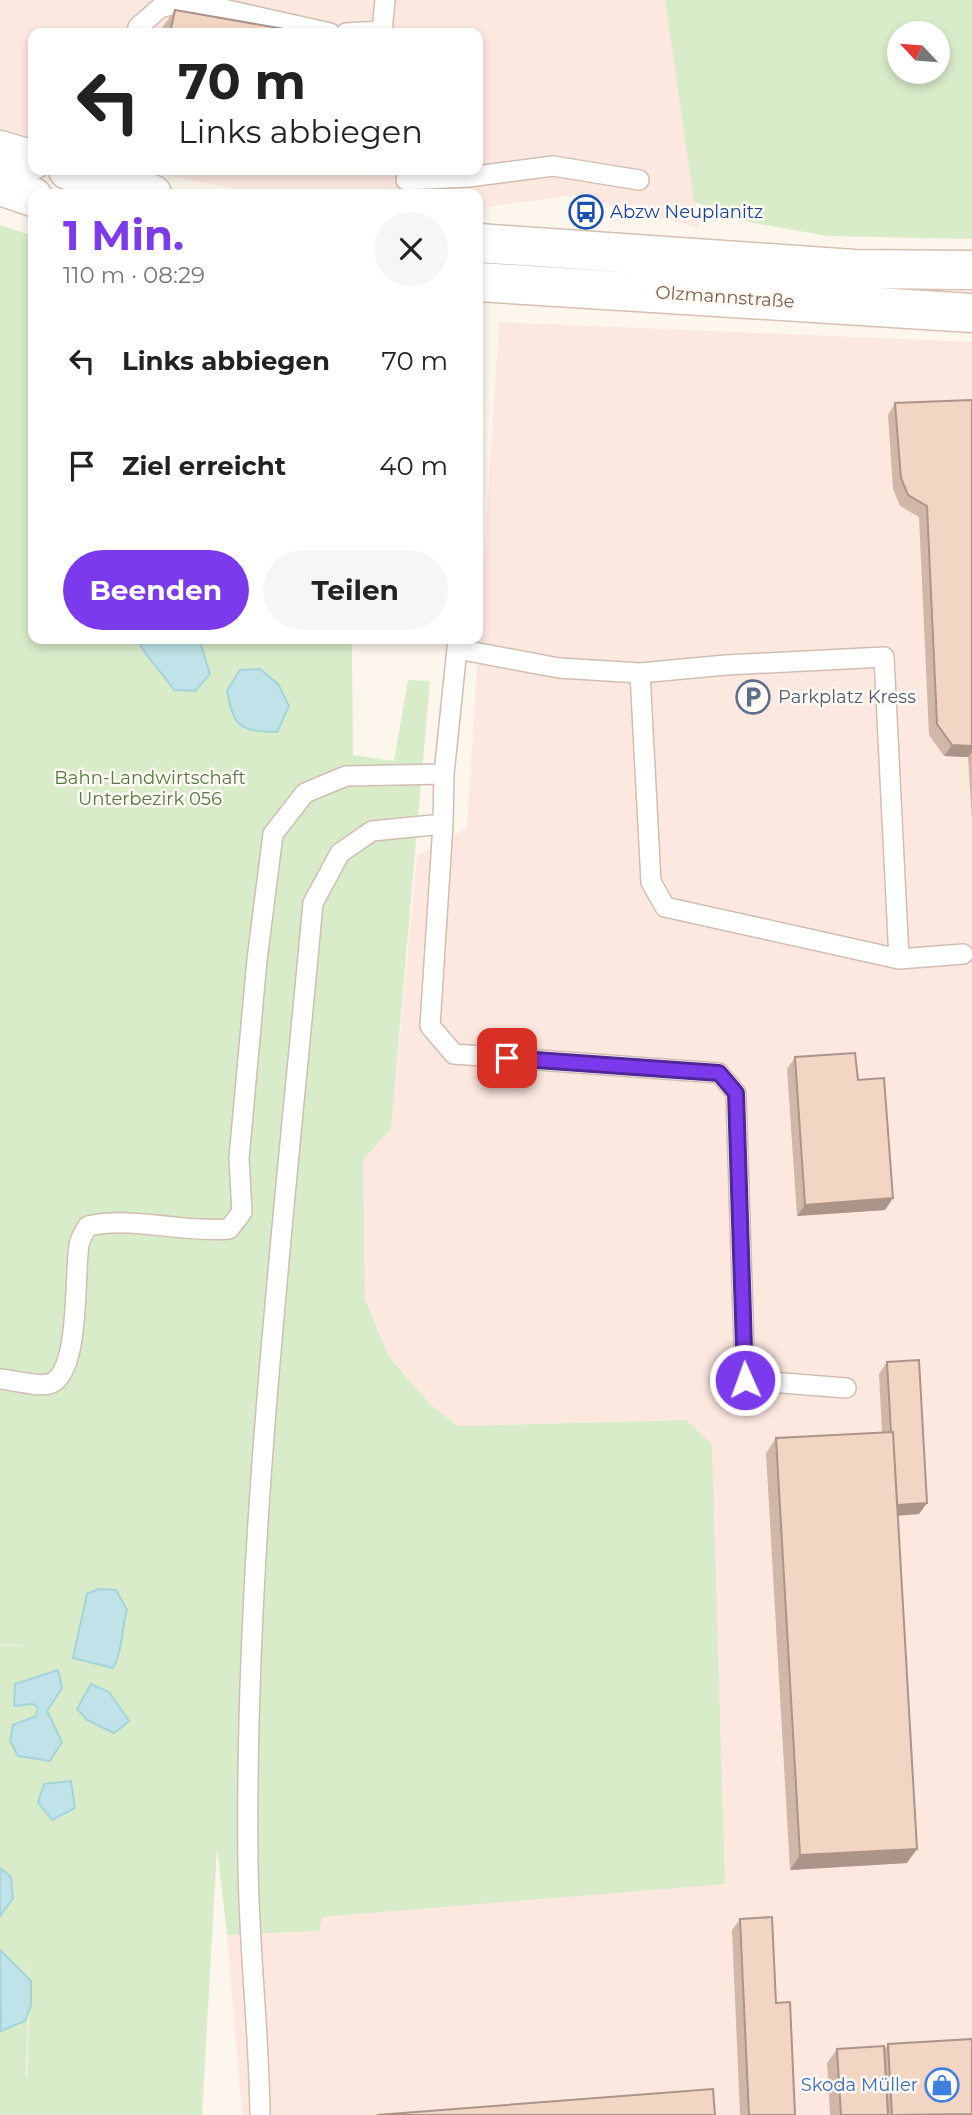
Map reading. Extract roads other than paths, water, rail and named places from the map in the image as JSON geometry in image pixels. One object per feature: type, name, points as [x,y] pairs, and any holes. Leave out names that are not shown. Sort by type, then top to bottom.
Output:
[{"type":"main road","points":[[0,150],[28,158]]},
{"type":"main road","points":[[96,175],[137,189]]},
{"type":"main road","points":[[0,186],[28,195]]},
{"type":"main road","name":"Olzmannstraße","points":[[483,243],[840,268],[972,270]]},
{"type":"main road","name":"Olzmannstraße","points":[[483,282],[972,313]]},
{"type":"lane","points":[[384,28],[385,0]]},
{"type":"lane","points":[[138,28],[161,7],[192,2],[308,28]]},
{"type":"lane","points":[[405,181],[468,177],[553,166],[639,180]]},
{"type":"lane","points":[[846,1388],[745,1380],[736,1093],[719,1073],[454,1054],[430,1026],[444,774],[457,644],[559,668],[640,673],[726,665],[884,657],[899,959]]},
{"type":"lane","points":[[640,673],[651,882],[665,907],[899,959],[963,954]]},
{"type":"lane","points":[[0,1379],[48,1384],[63,1375],[74,1319],[79,1242],[88,1226],[105,1222],[219,1230],[229,1229],[242,1212],[239,1158],[257,960],[273,834],[305,793],[346,776],[444,774]]},
{"type":"lane","points":[[260,2115],[248,1865],[254,1623],[270,1376],[313,903],[340,853],[372,831],[443,824]]},
{"type":"water","points":[[140,644],[201,644],[210,674],[195,691],[174,690]]},
{"type":"water","points":[[260,669],[278,684],[289,706],[277,732],[255,730],[241,725],[236,720],[230,703],[227,691],[240,670]]},
{"type":"water","points":[[98,1589],[116,1590],[127,1610],[119,1654],[113,1668],[73,1658],[87,1594]]},
{"type":"water","points":[[58,1670],[62,1688],[47,1711],[62,1742],[50,1761],[18,1756],[10,1741],[13,1725],[36,1716],[38,1708],[33,1704],[14,1706],[15,1684]]},
{"type":"water","points":[[91,1684],[109,1692],[129,1721],[114,1733],[87,1720],[77,1709]]},
{"type":"water","points":[[71,1781],[75,1808],[52,1820],[38,1802],[44,1784]]},
{"type":"water","points":[[0,1868],[11,1877],[13,1898],[0,1916]]},
{"type":"water","points":[[0,1950],[31,1981],[31,2005],[25,2021],[1,2031]]},
{"type":"place","name":"Abzw Neuplanitz","points":[[586,212]]},
{"type":"place","name":"Parkplatz Kress","points":[[753,697]]},
{"type":"place","name":"Skoda Müller","points":[[942,2085]]},
{"type":"park label","name":"Bahn-Landwirtschaft Unterbezirk 056","points":[[150,788]]}]
